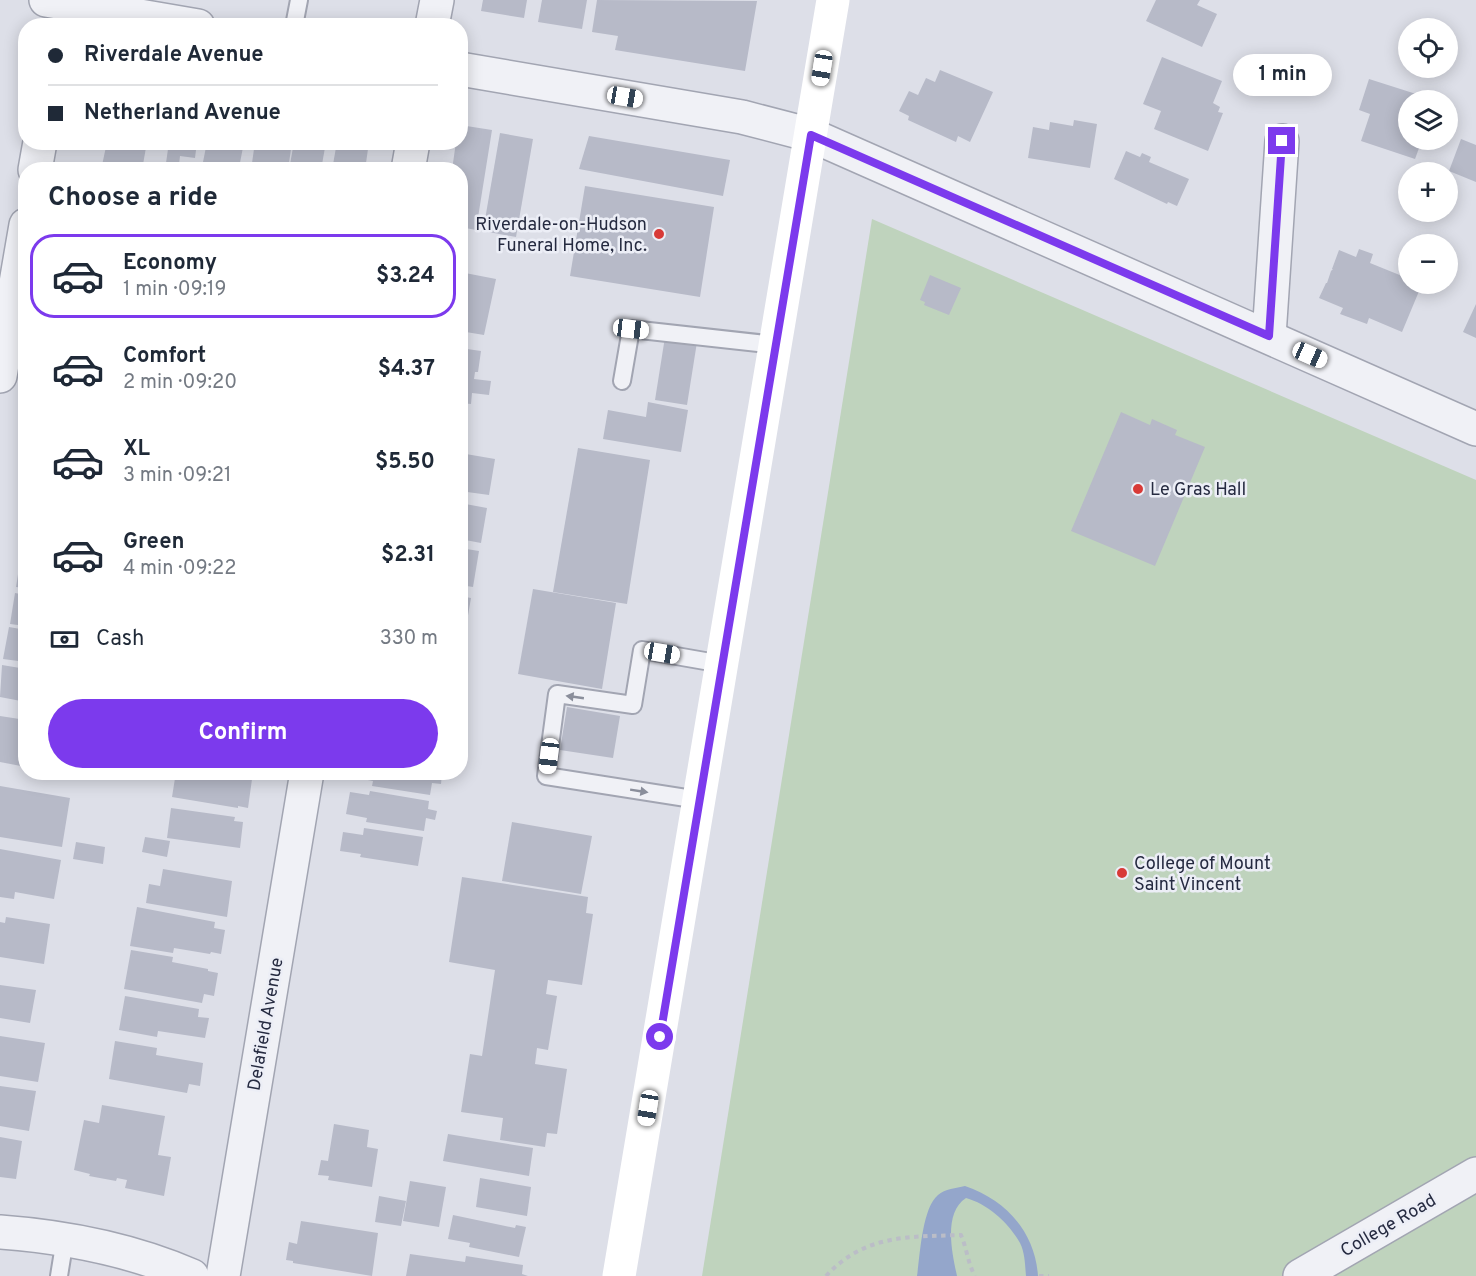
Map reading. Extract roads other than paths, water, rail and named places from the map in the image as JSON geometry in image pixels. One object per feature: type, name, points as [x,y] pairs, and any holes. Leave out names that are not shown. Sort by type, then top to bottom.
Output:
[{"type":"main road","points":[[619,1276],[833,0]]},
{"type":"street","points":[[434,18],[437,0]]},
{"type":"street","points":[[58,7],[139,18]]},
{"type":"street","points":[[468,70],[742,117],[811,135],[1476,429]]},
{"type":"street","points":[[1269,336],[1282,141]]},
{"type":"street","points":[[0,376],[18,271]]},
{"type":"street","name":"Delafield Avenue","points":[[224,1276],[306,780]]},
{"type":"street","name":"College Road","points":[[1300,1276],[1476,1174]]},
{"type":"street","points":[[0,1233],[95,1244],[152,1260],[192,1276]]},
{"type":"lane","points":[[296,18],[299,0]]},
{"type":"lane","points":[[622,381],[631,329],[776,345]]},
{"type":"lane","points":[[699,800],[546,776],[556,694],[633,705],[642,650],[722,664]]},
{"type":"lane","points":[[59,1276],[65,1239]]},
{"type":"water","points":[[965,1186],[993,1200],[1016,1220],[1031,1245],[1038,1276],[1026,1276],[1022,1247],[1004,1222],[990,1210],[966,1198],[954,1213],[952,1223],[953,1256],[957,1276],[917,1276],[928,1210],[938,1195],[944,1191]]},
{"type":"place","name":"Riverdale-on-Hudson Funeral Home, Inc.","points":[[659,234]]},
{"type":"place","name":"Le Gras Hall","points":[[1138,489]]},
{"type":"place","name":"College of Mount Saint Vincent","points":[[1122,873]]}]
